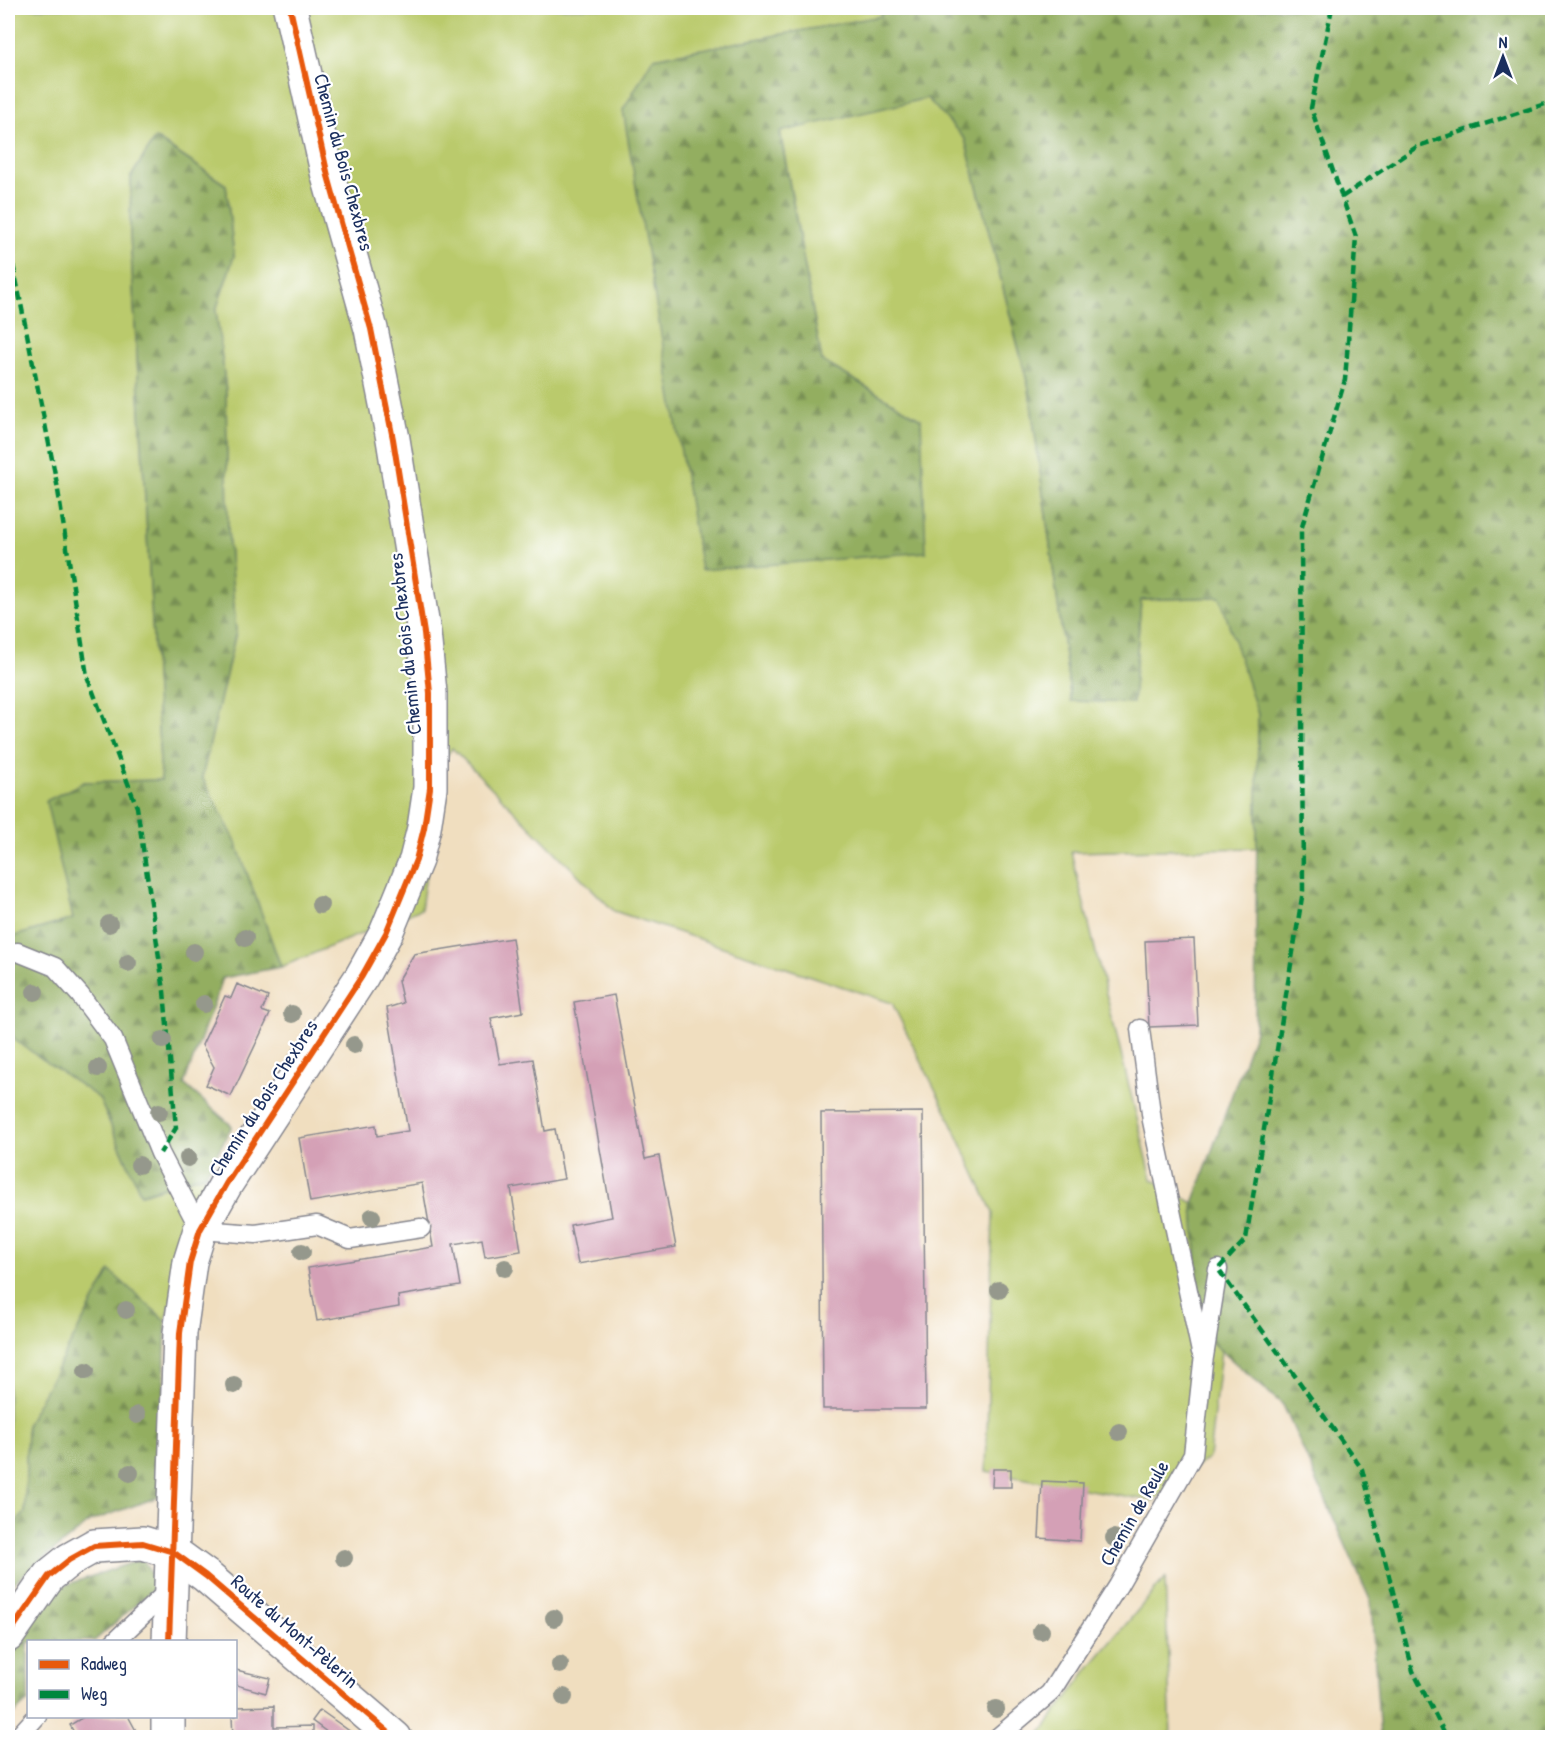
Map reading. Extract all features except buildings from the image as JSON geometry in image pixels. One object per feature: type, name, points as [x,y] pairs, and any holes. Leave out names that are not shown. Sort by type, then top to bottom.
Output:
[{"type":"street","name":"Chemin du Bois Chexbres","points":[[169,1640],[180,1333],[185,1287],[200,1230],[226,1184],[362,976],[386,933],[404,895],[416,860],[430,788],[430,693],[424,633],[393,439],[370,329],[328,176],[290,8]]},
{"type":"street","name":"Route du Mont-Pèlerin","points":[[8,1635],[49,1576],[69,1560],[94,1546],[143,1543],[173,1552],[206,1576],[394,1737]]},
{"type":"street","points":[[168,1718],[168,1737]]},
{"type":"lane","points":[[8,953],[18,952],[55,967],[113,1039],[160,1154],[200,1230],[256,1234],[317,1225],[350,1239],[421,1228]]},
{"type":"lane","points":[[1140,1029],[1152,1121],[1203,1363]]},
{"type":"lane","name":"Chemin de Reule","points":[[998,1737],[1050,1693],[1118,1586],[1193,1455],[1203,1363],[1218,1269]]},
{"type":"lane","points":[[115,1640],[170,1589]]},
{"type":"lane","points":[[17,1737],[35,1718]]},
{"type":"green space","points":[[8,8],[880,8],[882,16],[653,58],[701,570],[921,419],[822,361],[780,131],[928,98],[965,139],[1029,389],[1071,701],[1133,702],[1141,600],[1221,597],[1258,714],[1257,848],[1071,852],[1152,1179],[1193,1203],[1201,1333],[1221,1351],[1209,1457],[1153,1501],[986,1472],[993,1213],[947,1113],[892,1003],[614,911],[452,748],[442,763],[421,909],[281,967],[235,840],[202,777],[236,632],[228,530],[226,391],[216,310],[234,256],[226,185],[155,138],[131,177],[130,234],[161,780],[84,782],[73,919],[8,938]]},
{"type":"green space","points":[[880,8],[1552,8],[1552,1737],[1380,1737],[1371,1602],[1283,1405],[1201,1333],[1193,1203],[1255,1031],[1258,714],[1220,597],[1141,600],[1133,703],[1071,701],[1029,389],[965,139],[927,98],[780,132],[822,361],[921,419],[926,552],[701,570],[623,110],[653,58],[881,16]]},
{"type":"green space","points":[[155,138],[226,185],[234,256],[216,310],[226,391],[228,530],[236,632],[202,777],[235,840],[281,967],[223,978],[184,1084],[232,1126],[206,1174],[141,1194],[99,1098],[15,1040],[8,1024],[8,938],[73,919],[46,801],[84,782],[161,780],[130,234],[131,177]]},
{"type":"green space","points":[[8,1024],[15,1040],[99,1098],[141,1194],[206,1174],[166,1321],[110,1272],[27,1424],[25,1513],[8,1531]]},
{"type":"green space","points":[[110,1271],[166,1321],[161,1496],[91,1521],[8,1587],[8,1531],[25,1513],[27,1424]]},
{"type":"green space","points":[[143,1559],[157,1586],[95,1640],[27,1640],[27,1702],[8,1719],[8,1589],[36,1595]]},
{"type":"green space","points":[[1165,1578],[1171,1737],[1038,1737],[1090,1667]]},
{"type":"marked path","points":[[1332,8],[1311,108],[1356,237],[1345,380],[1301,530],[1303,891],[1246,1239],[1218,1269],[1362,1469],[1413,1671],[1447,1738]]},
{"type":"marked path","points":[[1342,197],[1418,146],[1548,103],[1552,117]]},
{"type":"marked path","points":[[8,239],[57,484],[87,676],[137,807],[164,991],[176,1128],[160,1153]]},
{"type":"cycle path","points":[[169,1640],[180,1333],[190,1262],[200,1230],[226,1184],[362,976],[386,933],[416,860],[430,788],[430,693],[424,633],[393,439],[371,329],[328,176],[290,8]]},
{"type":"cycle path","points":[[8,1635],[49,1576],[69,1560],[94,1546],[143,1543],[173,1552],[206,1576],[395,1738]]}]
